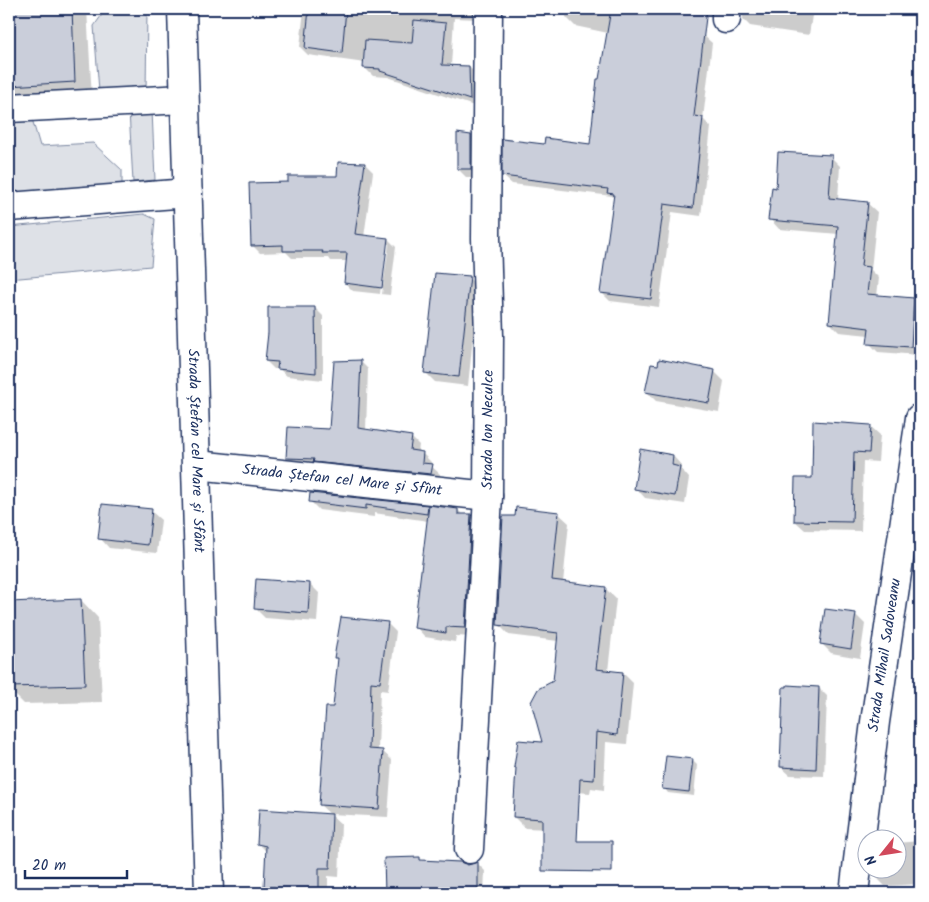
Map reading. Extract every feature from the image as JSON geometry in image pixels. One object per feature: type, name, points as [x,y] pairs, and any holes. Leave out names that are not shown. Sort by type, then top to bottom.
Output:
[{"type":"street","name":"Strada Ștefan cel Mare și Sfânt","points":[[182,9],[209,893]]},
{"type":"street","name":"Strada Ion Neculce","points":[[469,849],[488,496],[489,336],[486,179],[488,9]]},
{"type":"street","points":[[9,108],[184,99]]},
{"type":"street","points":[[9,207],[188,193]]},
{"type":"street","name":"Strada Mihail Sadoveanu","points":[[854,893],[875,722],[920,418]]},
{"type":"street","name":"Strada Ștefan cel Mare și Sfînt","points":[[197,465],[488,496]]},
{"type":"shaded area","points":[[106,9],[147,9],[146,93],[99,91],[94,26]]},
{"type":"shaded area","points":[[152,110],[155,180],[133,182],[129,111]]},
{"type":"shaded area","points":[[30,112],[40,146],[93,143],[122,170],[122,184],[14,193],[9,190],[9,115]]},
{"type":"shaded area","points":[[144,214],[155,219],[151,266],[9,279],[9,227]]},
{"type":"building","points":[[9,9],[72,9],[75,82],[9,86]]},
{"type":"building","points":[[309,9],[346,9],[342,53],[305,48]]},
{"type":"building","points":[[611,9],[707,9],[694,116],[703,117],[693,208],[664,204],[651,299],[600,293],[614,194],[607,193],[608,189],[502,176],[502,139],[544,144],[545,138],[590,144],[597,79],[599,79]]},
{"type":"building","points":[[414,20],[446,23],[442,65],[469,66],[470,100],[380,71],[380,69],[363,68],[365,40],[412,43]]},
{"type":"building","points":[[457,133],[471,135],[471,169],[457,169]]},
{"type":"building","points":[[778,152],[832,155],[829,198],[868,202],[861,266],[870,267],[867,294],[914,298],[911,347],[867,344],[869,328],[829,323],[838,226],[768,220],[772,187],[776,188]]},
{"type":"building","points":[[338,162],[365,163],[355,234],[388,238],[382,288],[344,283],[347,253],[283,251],[283,245],[251,246],[249,183],[288,182],[288,176],[337,176]]},
{"type":"building","points":[[435,273],[470,276],[459,377],[424,373]]},
{"type":"building","points":[[268,307],[315,307],[316,373],[277,369],[278,362],[265,361]]},
{"type":"building","points":[[659,359],[715,370],[709,403],[645,392],[651,364],[658,365]]},
{"type":"building","points":[[361,360],[358,428],[412,436],[410,450],[423,452],[422,463],[433,464],[431,474],[313,462],[314,459],[286,458],[288,427],[329,429],[334,361]]},
{"type":"building","points":[[813,421],[871,425],[869,453],[854,452],[852,522],[794,521],[795,478],[812,478]]},
{"type":"building","points":[[640,449],[673,455],[672,465],[680,467],[675,496],[634,489]]},
{"type":"building","points":[[310,493],[428,505],[427,514],[366,505],[366,509],[309,502]]},
{"type":"building","points":[[102,504],[152,509],[148,545],[98,539]]},
{"type":"building","points":[[429,505],[458,509],[458,514],[471,514],[465,628],[446,627],[446,633],[414,628]]},
{"type":"building","points":[[516,507],[559,512],[552,580],[606,587],[596,669],[623,672],[617,735],[596,732],[594,780],[580,779],[577,841],[612,841],[612,872],[542,871],[542,819],[513,817],[516,768],[514,767],[518,740],[542,742],[531,702],[538,689],[553,681],[558,633],[497,625],[503,516],[515,516]]},
{"type":"building","points":[[256,579],[310,583],[308,613],[254,609]]},
{"type":"building","points":[[81,599],[85,685],[9,687],[9,602]]},
{"type":"building","points":[[825,609],[856,613],[851,649],[820,644]]},
{"type":"building","points":[[341,617],[388,622],[380,683],[371,682],[369,749],[383,750],[379,809],[319,805],[326,707],[333,707],[338,658],[334,658]]},
{"type":"building","points":[[787,685],[819,687],[816,769],[780,767],[783,687],[787,687]]},
{"type":"building","points":[[666,756],[693,759],[689,792],[662,789]]},
{"type":"building","points":[[259,809],[332,814],[330,868],[319,868],[319,893],[275,893],[275,887],[264,887],[266,846],[257,844]]},
{"type":"building","points":[[420,857],[420,860],[460,862],[468,865],[478,862],[478,893],[385,893],[384,858]]}]
